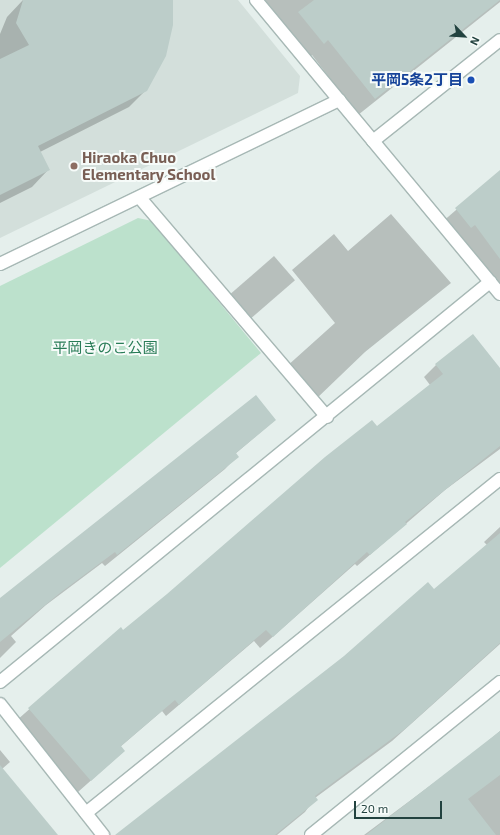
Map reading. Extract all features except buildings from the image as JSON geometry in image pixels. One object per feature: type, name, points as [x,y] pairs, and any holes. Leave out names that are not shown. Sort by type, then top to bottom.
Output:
[{"type":"street","points":[[256,0],[500,294]]},
{"type":"street","points":[[373,141],[500,40]]},
{"type":"street","points":[[0,264],[140,198],[340,100]]},
{"type":"street","points":[[140,198],[327,417]]},
{"type":"street","points":[[0,682],[327,417],[490,282]]},
{"type":"street","points":[[86,813],[500,479]]},
{"type":"street","points":[[311,835],[500,682]]},
{"type":"street","points":[[0,704],[103,835]]},
{"type":"shaded area","name":"Hiraoka Chuo Elementary School","points":[[0,0],[238,0],[300,76],[298,93],[0,238]]},
{"type":"green space","name":"平岡きのこ公園","points":[[138,218],[152,221],[261,353],[0,568],[0,286]]},
{"type":"place","name":"平岡5条2丁目","points":[[471,80]]},
{"type":"place","name":"Hiraoka Chuo Elementary School","points":[[74,166]]}]
